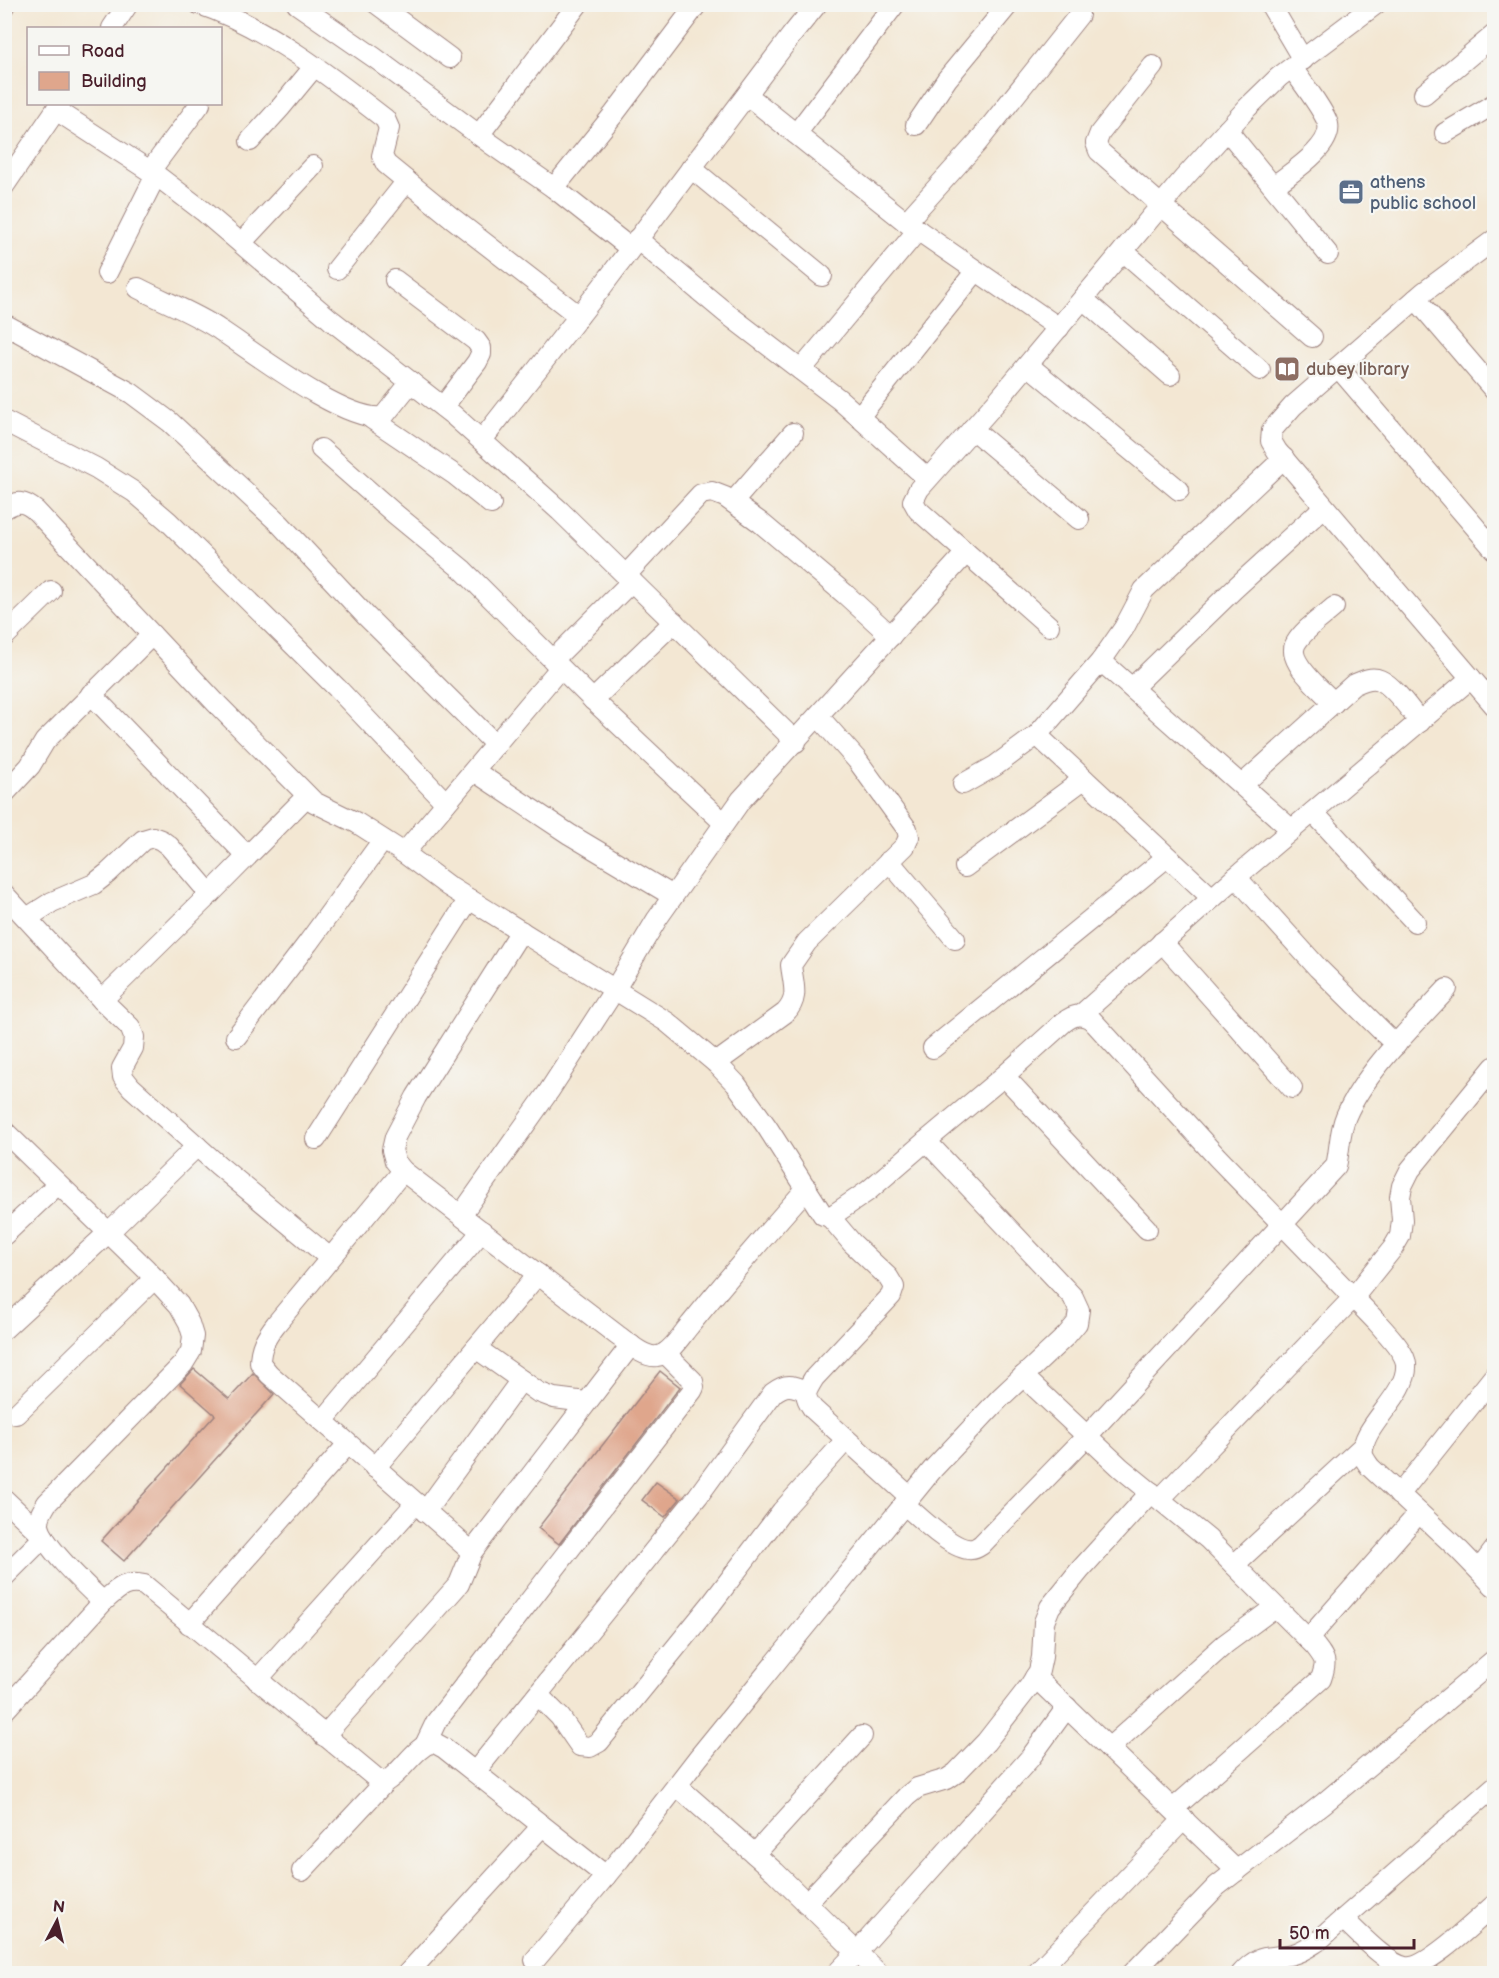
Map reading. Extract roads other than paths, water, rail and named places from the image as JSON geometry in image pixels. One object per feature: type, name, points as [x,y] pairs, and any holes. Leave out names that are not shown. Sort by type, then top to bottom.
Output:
[{"type":"street","points":[[113,27],[128,4]]},
{"type":"street","points":[[199,4],[242,21],[314,67],[385,120],[389,128],[382,156],[386,164],[579,316]]},
{"type":"street","points":[[297,4],[634,244],[726,313],[859,417],[927,478]]},
{"type":"street","points":[[377,4],[450,58]]},
{"type":"street","points":[[479,135],[578,4]]},
{"type":"street","points":[[554,188],[614,114],[697,4]]},
{"type":"street","points":[[482,440],[817,4]]},
{"type":"street","points":[[796,134],[895,4]]},
{"type":"street","points":[[916,125],[947,79],[1009,4]]},
{"type":"street","points":[[1270,4],[1328,126],[1327,137],[1320,148],[1274,186]]},
{"type":"street","points":[[1049,626],[918,510],[914,501],[919,489],[1028,365],[1160,206],[1227,130],[1279,77],[1376,4]]},
{"type":"street","points":[[801,370],[976,143],[1079,15]]},
{"type":"street","points":[[1424,94],[1494,35]]},
{"type":"street","points":[[1153,66],[1100,133],[1096,143],[1099,151],[1311,337]]},
{"type":"street","points":[[250,141],[314,67]]},
{"type":"street","points":[[747,95],[912,226],[1059,328]]},
{"type":"street","points":[[1445,133],[1494,104]]},
{"type":"street","points":[[107,273],[153,173],[199,105]]},
{"type":"street","points":[[4,186],[58,107],[153,173],[241,243],[331,320],[482,440],[560,511],[795,742]]},
{"type":"street","points":[[1227,130],[1328,254]]},
{"type":"street","points":[[241,243],[313,166]]},
{"type":"street","points":[[691,168],[822,276]]},
{"type":"street","points":[[337,269],[408,181]]},
{"type":"street","points":[[1494,240],[1416,299],[1293,406],[1272,430],[1271,441],[1324,507],[1494,705]]},
{"type":"street","points":[[1123,251],[1260,370]]},
{"type":"street","points":[[859,417],[976,271]]},
{"type":"street","points":[[395,280],[476,341],[481,348],[477,362],[443,407]]},
{"type":"street","points":[[138,288],[218,328],[253,354],[334,404],[372,418],[455,475],[491,504]]},
{"type":"street","points":[[1083,299],[1170,375]]},
{"type":"street","points":[[1416,299],[1494,389]]},
{"type":"street","points":[[4,324],[131,393],[170,422],[280,524],[366,616],[496,745]]},
{"type":"street","points":[[1028,365],[1179,490]]},
{"type":"street","points":[[1338,367],[1494,549]]},
{"type":"street","points":[[372,418],[383,417],[411,382]]},
{"type":"street","points":[[4,421],[96,468],[134,492],[168,520],[337,688],[446,803]]},
{"type":"street","points":[[972,429],[1079,519]]},
{"type":"street","points":[[733,502],[793,433]]},
{"type":"street","points":[[321,449],[394,514],[463,570],[593,700],[724,823]]},
{"type":"street","points":[[963,783],[995,766],[1037,735],[1101,661],[1124,628],[1143,590],[1284,458]]},
{"type":"street","points":[[404,854],[496,745],[557,664],[701,494],[712,492],[733,502],[837,587],[891,636]]},
{"type":"street","points":[[4,509],[14,503],[26,503],[36,511],[314,802],[357,823],[469,899],[667,1022],[716,1063],[736,1084],[823,1215],[830,1217],[852,1243],[888,1276],[894,1287],[891,1296],[814,1378],[806,1391],[806,1399],[813,1409],[946,1539],[960,1547],[971,1550],[981,1545],[1087,1436],[1336,1166],[1345,1118],[1355,1099],[1396,1045],[1447,989]]},
{"type":"street","points":[[1132,688],[1234,589],[1324,507]]},
{"type":"street","points":[[461,1215],[549,1091],[673,896],[741,800],[966,553]]},
{"type":"street","points":[[4,638],[51,591]]},
{"type":"street","points":[[1334,607],[1301,636],[1294,645],[1293,655],[1297,664],[1334,703]]},
{"type":"street","points":[[593,700],[674,622]]},
{"type":"street","points":[[4,794],[30,766],[45,741],[152,635]]},
{"type":"street","points":[[1101,661],[1292,830]]},
{"type":"street","points":[[830,1217],[868,1191],[1004,1077],[1064,1022],[1074,1015],[1082,1014],[1236,877],[1471,678]]},
{"type":"street","points":[[1242,784],[1334,703],[1365,679],[1379,679],[1389,686],[1420,722]]},
{"type":"street","points":[[91,694],[248,856]]},
{"type":"street","points":[[716,1063],[793,1006],[795,995],[791,964],[807,942],[905,846],[909,837],[907,830],[857,760],[818,716]]},
{"type":"street","points":[[1037,735],[1212,898]]},
{"type":"street","points":[[474,771],[569,834],[673,896]]},
{"type":"street","points":[[965,867],[1084,779]]},
{"type":"street","points":[[102,1000],[307,796]]},
{"type":"street","points":[[1313,812],[1415,922]]},
{"type":"street","points":[[13,909],[52,902],[94,884],[143,840],[153,837],[169,846],[210,894]]},
{"type":"street","points":[[236,1037],[308,943],[382,840]]},
{"type":"street","points":[[933,1048],[1167,857]]},
{"type":"street","points":[[889,861],[955,939]]},
{"type":"street","points":[[1236,877],[1318,968],[1396,1045]]},
{"type":"street","points":[[316,1138],[469,899]]},
{"type":"street","points":[[13,909],[130,1027],[134,1037],[133,1048],[122,1068],[123,1077],[131,1087],[330,1258]]},
{"type":"street","points":[[521,931],[416,1097],[395,1137],[392,1150],[395,1161],[403,1171],[631,1345],[643,1353],[656,1357],[665,1353],[807,1188]]},
{"type":"street","points":[[1162,942],[1292,1088]]},
{"type":"street","points":[[1082,1014],[1091,1019],[1217,1157],[1398,1347],[1407,1362],[1405,1374],[1394,1399],[1371,1429],[1364,1445],[1363,1457],[1370,1467],[1494,1586]]},
{"type":"street","points":[[806,1903],[907,1796],[917,1788],[946,1779],[956,1773],[986,1742],[1039,1671],[1044,1622],[1050,1606],[1080,1570],[1353,1298],[1400,1236],[1402,1220],[1400,1197],[1402,1186],[1410,1170],[1494,1067]]},
{"type":"street","points":[[1004,1077],[1147,1229]]},
{"type":"street","points":[[6,1134],[155,1278],[179,1305],[193,1336],[191,1351],[183,1364],[46,1503],[39,1516],[39,1526],[44,1537]]},
{"type":"street","points":[[535,1960],[606,1876],[941,1461],[1077,1323],[1079,1310],[1073,1297],[926,1141]]},
{"type":"street","points":[[4,1329],[109,1232],[197,1146]]},
{"type":"street","points":[[403,1171],[266,1337],[260,1351],[260,1363],[348,1444],[472,1552]]},
{"type":"street","points":[[4,1235],[58,1184]]},
{"type":"street","points":[[323,1421],[482,1231]]},
{"type":"street","points":[[375,1468],[538,1274]]},
{"type":"street","points":[[16,1414],[155,1278]]},
{"type":"street","points":[[324,1736],[459,1584],[472,1552],[631,1345]]},
{"type":"street","points":[[476,1348],[538,1392],[554,1398],[586,1402]]},
{"type":"street","points":[[302,1871],[385,1782],[394,1777],[425,1745],[436,1722],[692,1391],[693,1381],[665,1353]]},
{"type":"street","points":[[1023,1376],[1087,1436],[1208,1539],[1308,1639],[1324,1658],[1326,1666],[1321,1679],[1178,1814],[1035,1974]]},
{"type":"street","points":[[1399,1495],[1494,1376]]},
{"type":"street","points":[[257,1680],[420,1508],[521,1380]]},
{"type":"street","points":[[475,1772],[698,1496],[773,1393],[782,1386],[794,1386],[806,1391]]},
{"type":"street","points":[[538,1695],[560,1717],[580,1746],[590,1748],[599,1742],[712,1603],[782,1511],[846,1440]]},
{"type":"street","points":[[189,1624],[348,1444]]},
{"type":"street","points":[[1234,1565],[1364,1445]]},
{"type":"street","points":[[4,1499],[44,1537],[79,1580],[103,1602]]},
{"type":"street","points":[[1308,1639],[1419,1513]]},
{"type":"street","points":[[4,1576],[44,1537]]},
{"type":"street","points":[[1479,1570],[1494,1550]]},
{"type":"street","points":[[4,1712],[103,1602],[121,1587],[133,1582],[144,1585],[324,1736],[376,1778],[385,1782]]},
{"type":"street","points":[[1108,1748],[1225,1644],[1275,1607]]},
{"type":"street","points":[[1132,1974],[1217,1887],[1324,1803],[1494,1660]]},
{"type":"street","points":[[1035,1677],[1237,1871]]},
{"type":"street","points":[[836,1974],[1030,1758],[1067,1707]]},
{"type":"street","points":[[755,1854],[862,1736]]},
{"type":"street","points":[[425,1745],[433,1742],[444,1748],[606,1876]]},
{"type":"street","points":[[677,1786],[755,1854],[879,1974]]},
{"type":"street","points":[[1241,1974],[1247,1966],[1260,1958],[1292,1954],[1318,1941],[1494,1787]]},
{"type":"street","points":[[407,1974],[542,1826]]},
{"type":"street","points":[[1343,1919],[1387,1958],[1404,1967],[1417,1966],[1429,1959],[1494,1905]]},
{"type":"place","name":"athens public school","points":[[1351,192]]},
{"type":"place","name":"dubey library","points":[[1287,369]]}]
